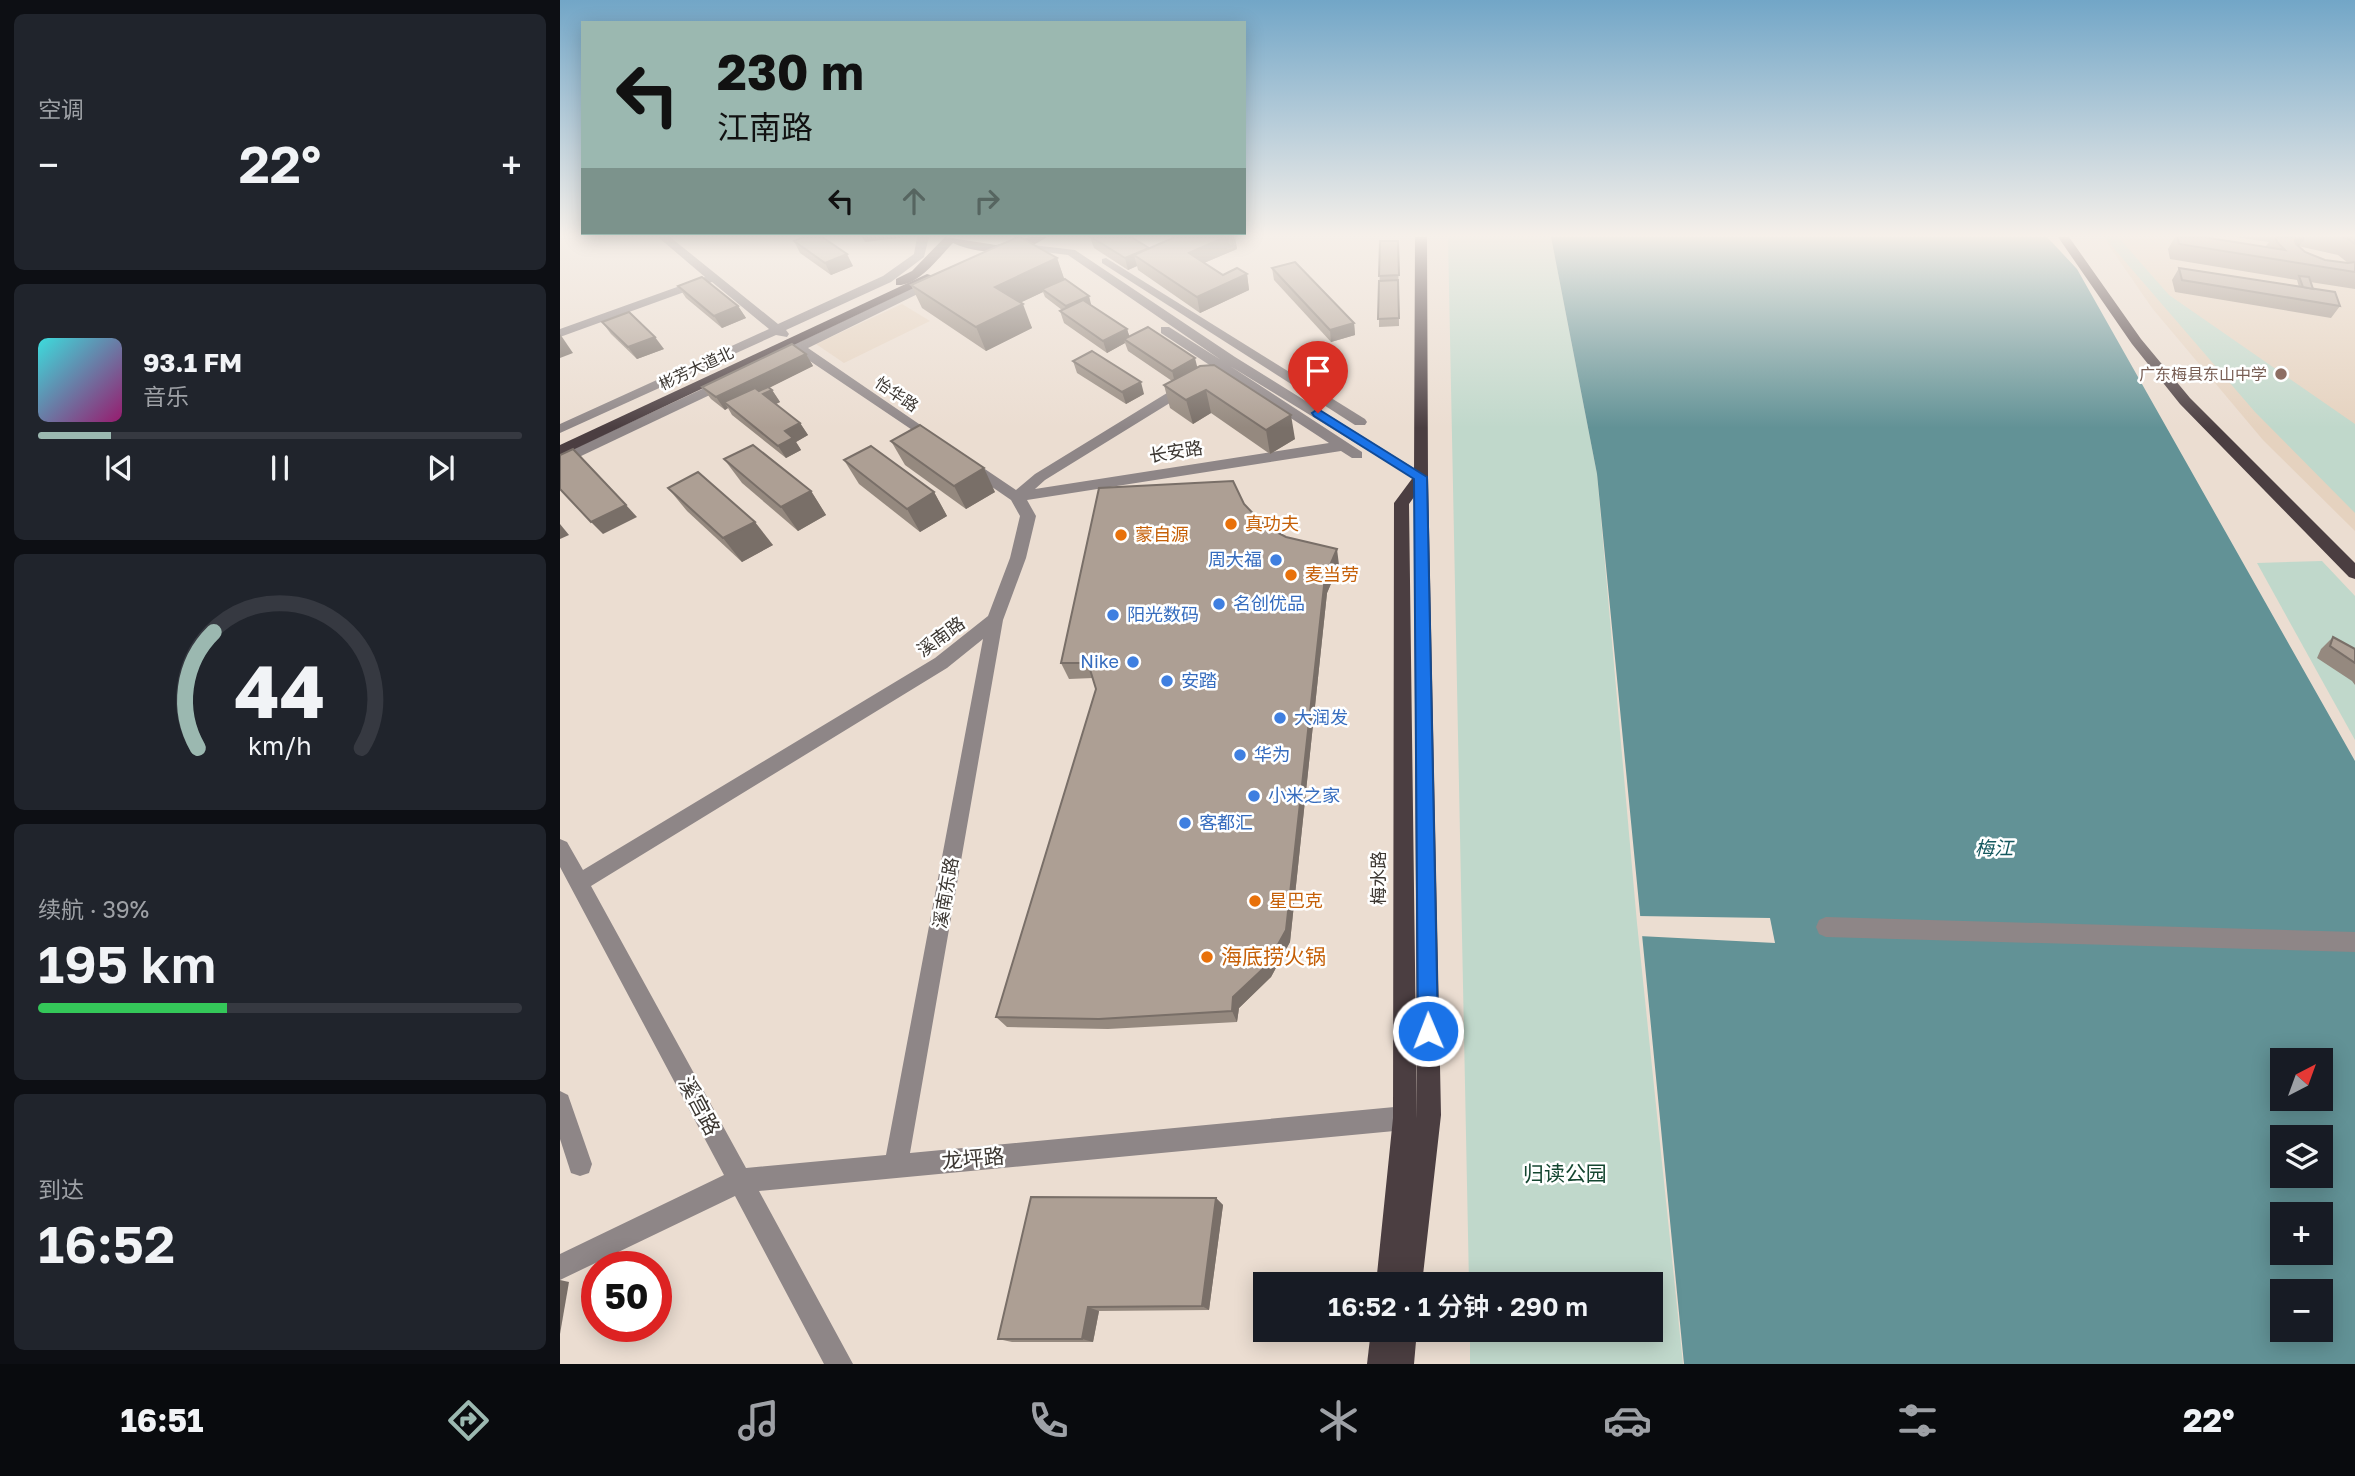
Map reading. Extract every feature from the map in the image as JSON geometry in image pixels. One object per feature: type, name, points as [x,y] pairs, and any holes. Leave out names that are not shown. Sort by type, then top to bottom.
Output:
[{"type":"main road","name":"彬芳大道北","points":[[560,451],[863,301]]},
{"type":"main road","name":"彬芳大道北","points":[[560,439],[881,301]]},
{"type":"main road","points":[[1410,1272],[1429,1115],[1421,301]]},
{"type":"main road","points":[[2108,301],[2185,400],[2323,537],[2355,573]]},
{"type":"main road","name":"梅水路","points":[[1390,1272],[1405,1118],[1401,503],[1421,477]]},
{"type":"main road","points":[[1381,1364],[1383,1342]]},
{"type":"main road","points":[[1400,1364],[1403,1342]]},
{"type":"street","points":[[560,333],[649,301]]},
{"type":"street","name":"怡华路","points":[[740,301],[788,339],[1017,497]]},
{"type":"street","points":[[560,461],[788,339],[851,301]]},
{"type":"street","points":[[1137,301],[1357,455]]},
{"type":"street","points":[[1168,301],[1360,422]]},
{"type":"street","points":[[560,429],[788,339]]},
{"type":"street","points":[[1224,363],[1421,477]]},
{"type":"street","points":[[995,620],[1018,558],[1028,516],[1017,497],[1040,477],[1224,363]]},
{"type":"street","name":"长安路","points":[[1017,497],[1342,446]]},
{"type":"street","name":"溪南路","points":[[579,883],[941,663],[995,620]]},
{"type":"street","name":"溪南东路","points":[[896,1166],[995,620]]},
{"type":"street","name":"溪宫路","points":[[560,848],[839,1364]]},
{"type":"street","points":[[1826,927],[2355,942]]},
{"type":"street","points":[[560,1103],[580,1164]]},
{"type":"street","name":"龙坪路","points":[[560,1268],[739,1181],[1405,1118]]},
{"type":"shaded area","name":"广东梅县东山中学","points":[[2147,301],[2355,301],[2355,531],[2263,440]]},
{"type":"shaded area","points":[[902,304],[930,321],[844,363],[816,344]]},
{"type":"green space","name":"归读公园","points":[[1449,301],[1563,301],[1597,474],[1637,923],[1683,1364],[1470,1364],[1470,1342],[1663,1342],[1663,1272],[1469,1272]]},
{"type":"green space","points":[[2159,301],[2177,301],[2355,424],[2355,513],[2255,412]]},
{"type":"green space","points":[[2322,561],[2355,596],[2355,740],[2257,563]]},
{"type":"water","name":"梅江","points":[[1563,301],[2095,301],[2355,761],[2355,1364],[1684,1364],[1597,474]]},
{"type":"pier","points":[[1637,916],[1770,918],[1775,943],[1639,936]]},
{"type":"building","points":[[696,301],[731,301],[738,306],[714,316]]},
{"type":"building","points":[[935,301],[1017,301],[1023,304],[976,327]]},
{"type":"building","points":[[1058,301],[1078,301],[1066,306]]},
{"type":"building","points":[[1084,301],[1127,329],[1103,341],[1060,311]]},
{"type":"building","points":[[1303,301],[1332,301],[1354,323],[1330,330]]},
{"type":"building","points":[[1378,301],[1399,301],[1399,318],[1378,319]]},
{"type":"building","points":[[2308,301],[2338,301],[2340,306]]},
{"type":"building","points":[[629,312],[655,337],[628,347],[602,322]]},
{"type":"building","points":[[1148,327],[1195,358],[1172,371],[1124,339]]},
{"type":"building","points":[[792,344],[806,354],[716,397],[702,387]]},
{"type":"building","points":[[1092,351],[1141,382],[1122,392],[1073,361]]},
{"type":"building","points":[[1214,365],[1291,415],[1266,430],[1206,390],[1186,400],[1164,385],[1200,366]]},
{"type":"building","points":[[768,387],[772,390],[763,394],[800,423],[785,431],[793,438],[778,446],[724,402],[755,388],[759,391]]},
{"type":"building","points":[[920,425],[984,468],[954,486],[891,441]]},
{"type":"building","points":[[753,445],[811,491],[781,507],[724,459]]},
{"type":"building","points":[[871,446],[934,492],[907,509],[844,460]]},
{"type":"building","points":[[573,449],[626,505],[591,522],[560,489],[560,455]]},
{"type":"building","points":[[698,472],[755,522],[723,538],[668,488]]},
{"type":"building","name":"客都汇","points":[[1233,481],[1244,504],[1265,526],[1286,537],[1337,549],[1325,577],[1286,930],[1266,966],[1233,997],[1232,1011],[1099,1019],[996,1017],[1096,689],[1088,663],[1061,663],[1099,488]]},
{"type":"building","points":[[2333,637],[2355,649],[2355,663],[2330,646]]},
{"type":"building","points":[[1031,1197],[1216,1198],[1202,1306],[1088,1307],[1082,1339],[998,1339]]},
{"type":"place","name":"广东梅县东山中学","points":[[2281,374]]},
{"type":"place","name":"真功夫","points":[[1231,524]]},
{"type":"place","name":"蒙自源","points":[[1121,535]]},
{"type":"place","name":"周大福","points":[[1276,560]]},
{"type":"place","name":"麦当劳","points":[[1291,575]]},
{"type":"place","name":"名创优品","points":[[1219,604]]},
{"type":"place","name":"阳光数码","points":[[1113,615]]},
{"type":"place","name":"Nike","points":[[1133,662]]},
{"type":"place","name":"安踏","points":[[1167,681]]},
{"type":"place","name":"大润发","points":[[1280,718]]},
{"type":"place","name":"华为","points":[[1240,755]]},
{"type":"place","name":"小米之家","points":[[1254,796]]},
{"type":"place","name":"客都汇","points":[[1185,823]]},
{"type":"place","name":"星巴克","points":[[1255,901]]},
{"type":"place","name":"海底捞火锅","points":[[1207,957]]},
{"type":"route","points":[[1318,413],[1421,477],[1428,1031]]}]
